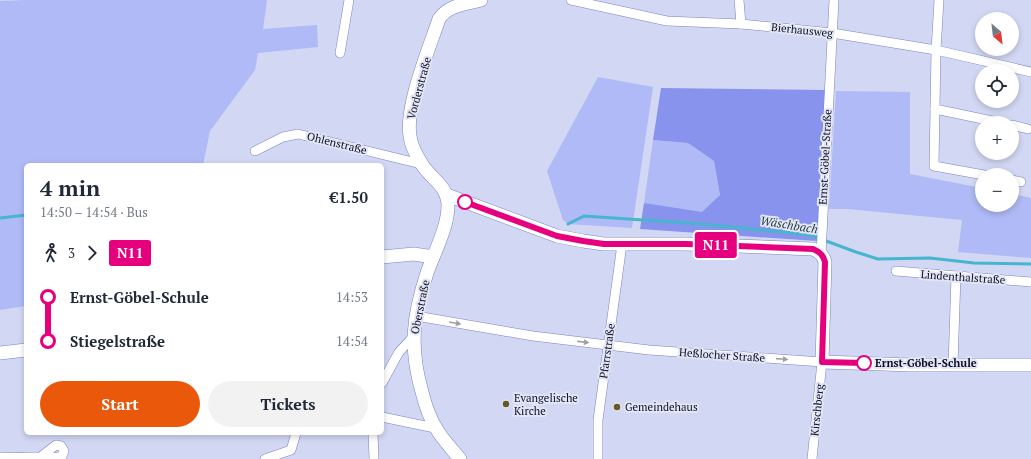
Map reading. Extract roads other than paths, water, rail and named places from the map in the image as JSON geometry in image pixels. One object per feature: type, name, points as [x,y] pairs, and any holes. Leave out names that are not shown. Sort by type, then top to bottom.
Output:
[{"type":"street","points":[[340,53],[349,0]]},
{"type":"street","name":"Vorderstraße","points":[[447,195],[437,181],[421,164],[412,147],[409,122],[415,93],[439,19],[443,12],[449,4],[481,0]]},
{"type":"street","name":"Bierhausweg","points":[[571,0],[667,21],[741,24],[832,32],[936,50],[1031,72]]},
{"type":"street","points":[[739,0],[741,24]]},
{"type":"street","name":"Ernst-Göbel-Straße","points":[[822,362],[825,262],[821,250],[834,0]]},
{"type":"street","points":[[939,0],[936,50],[934,166],[975,173]]},
{"type":"street","points":[[935,109],[975,117]]},
{"type":"street","points":[[1019,127],[1028,129]]},
{"type":"street","name":"Ohlenstraße","points":[[255,152],[283,137],[298,134],[421,164]]},
{"type":"street","points":[[447,195],[557,236],[583,241],[622,244],[686,244],[821,250]]},
{"type":"street","name":"Oberstraße","points":[[447,195],[448,207],[445,225],[423,285],[413,337],[414,356],[421,389],[430,417],[435,428],[460,459]]},
{"type":"street","name":"Pfarrstraße","points":[[598,459],[598,420],[622,244]]},
{"type":"street","points":[[384,257],[414,254],[433,257]]},
{"type":"street","name":"Lindenthalstraße","points":[[896,272],[1031,282]]},
{"type":"street","points":[[953,365],[956,276]]},
{"type":"street","name":"Heßlocher Straße","points":[[416,316],[533,336],[696,354],[822,362],[912,365],[1031,365]]},
{"type":"street","points":[[384,379],[399,352],[413,337]]},
{"type":"street","points":[[0,352],[24,350]]},
{"type":"street","name":"Kirschberg","points":[[812,459],[822,362]]},
{"type":"street","points":[[384,417],[435,428]]},
{"type":"street","points":[[265,459],[292,454],[296,435]]},
{"type":"street","points":[[373,435],[374,459]]},
{"type":"street","points":[[0,457],[39,458]]},
{"type":"waterway","name":"Wäschbach","points":[[0,218],[24,215]]},
{"type":"waterway","name":"Wäschbach","points":[[568,224],[584,216],[702,224],[810,235],[878,259],[930,258],[974,263],[1031,264]]},
{"type":"place","name":"Ernst-Göbel-Schule","points":[[864,363]]},
{"type":"place","name":"Evangelische Kirche","points":[[506,404]]},
{"type":"place","name":"Gemeindehaus","points":[[617,407]]}]
